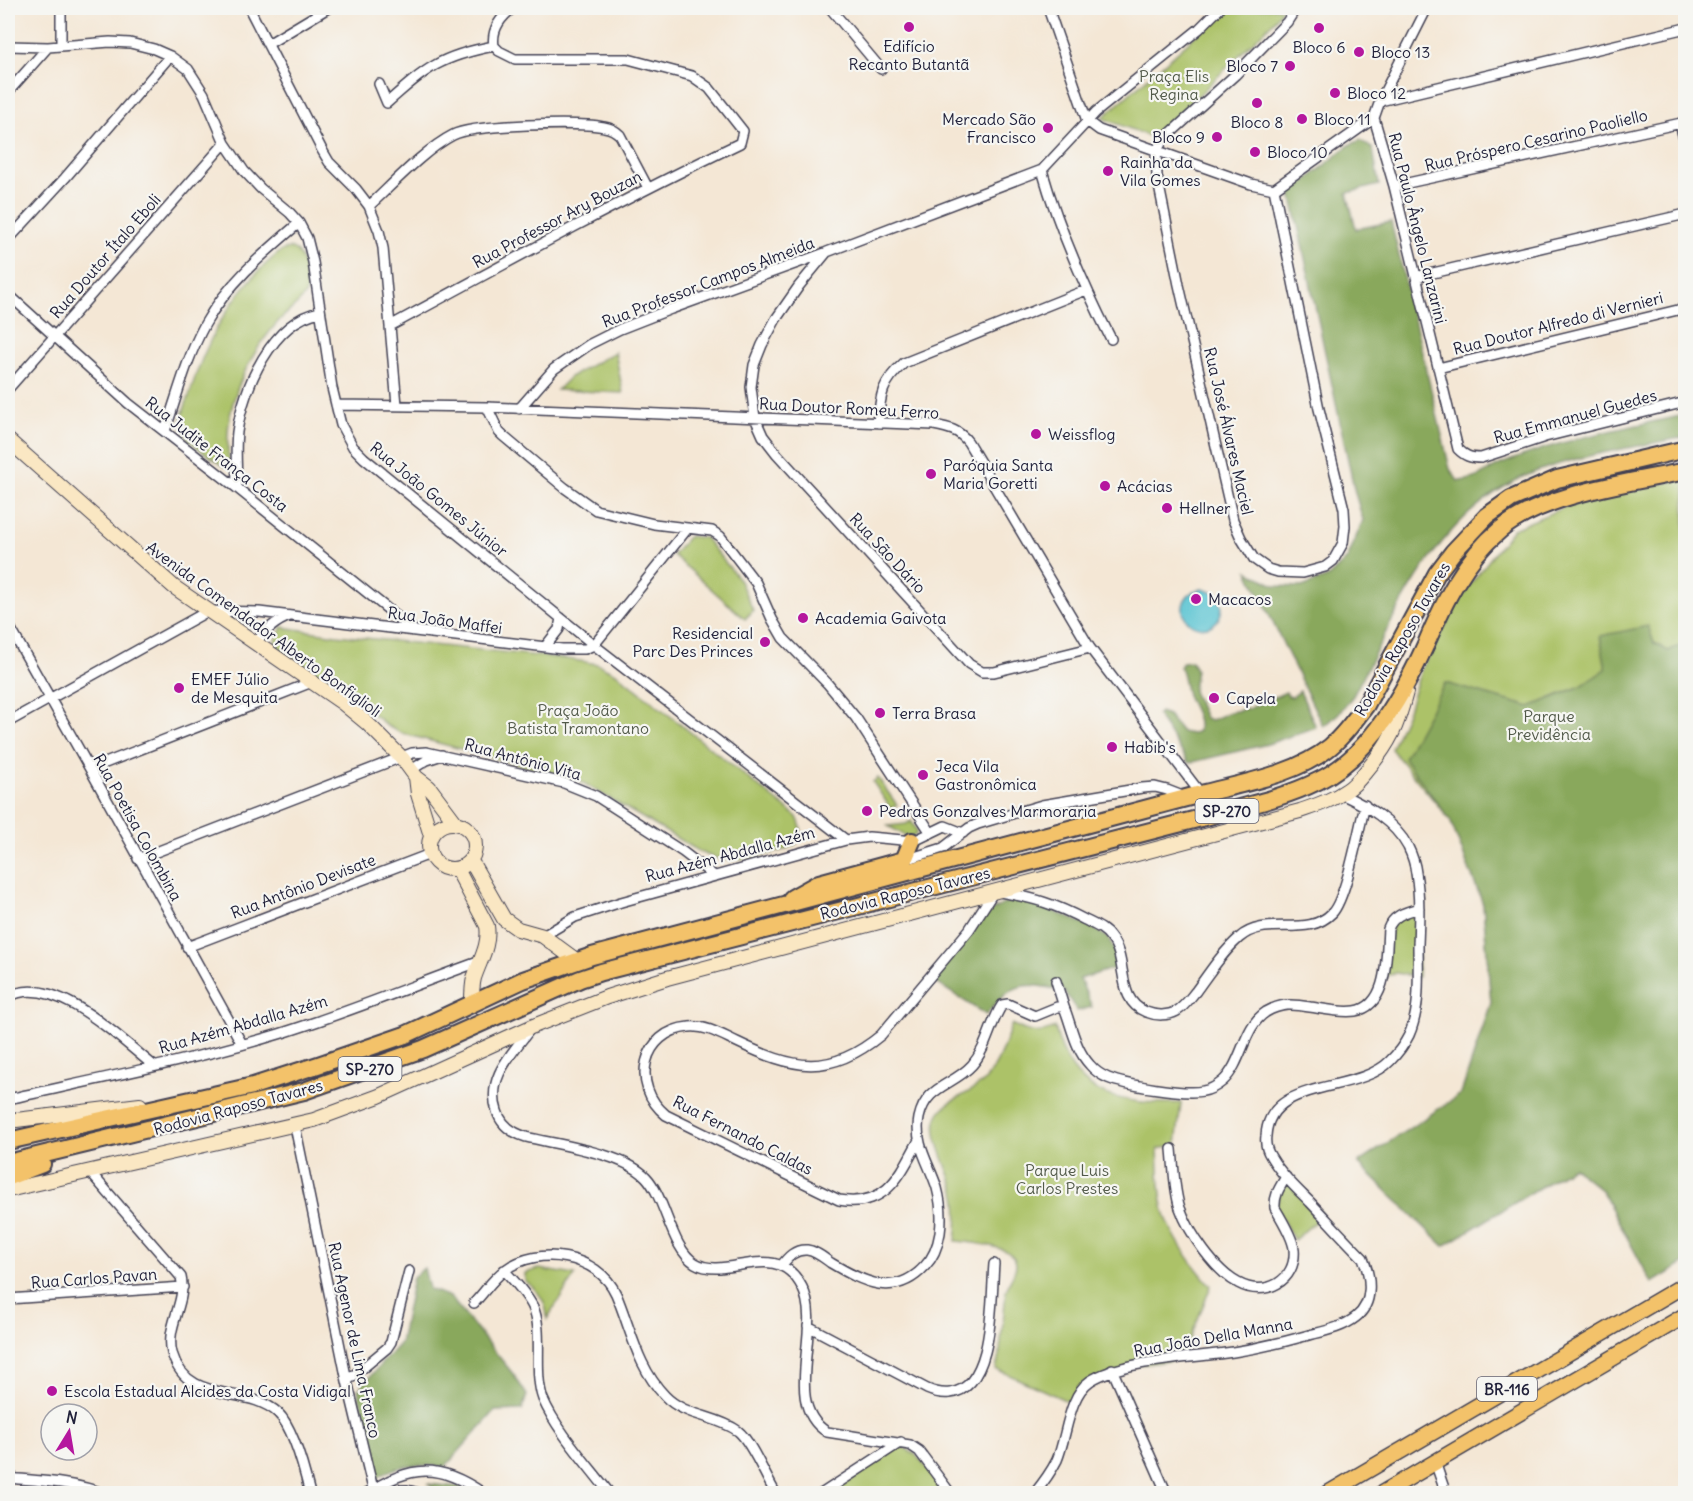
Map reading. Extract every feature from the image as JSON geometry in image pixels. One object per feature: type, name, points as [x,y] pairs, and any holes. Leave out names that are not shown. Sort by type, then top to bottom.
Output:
[{"type":"highway","name":"Rodovia Raposo Tavares","points":[[8,1141],[253,1086],[405,1035],[471,1002],[523,980],[577,962],[694,927],[779,908],[1290,768],[1313,757],[1338,740],[1366,705],[1437,573],[1453,552],[1487,516],[1511,499],[1557,479],[1686,449]]},
{"type":"highway","name":"Rodovia Raposo Tavares","points":[[8,1163],[304,1091],[423,1049],[579,979],[601,972],[1209,816],[1319,781],[1340,767],[1361,748],[1392,705],[1410,674],[1453,587],[1468,564],[1501,530],[1516,519],[1557,501],[1686,471]]},
{"type":"highway","points":[[779,908],[802,891],[819,883],[904,860],[912,841]]},
{"type":"highway","points":[[8,1177],[90,1144]]},
{"type":"main road","name":"Avenida Comendador Alberto Bonfiglioli","points":[[8,440],[164,578],[364,721],[429,787],[456,823]]},
{"type":"main road","points":[[8,1190],[295,1125],[379,1096],[531,1027],[607,997],[667,978],[1327,802],[1349,789],[1383,751],[1401,713],[1410,674]]},
{"type":"main road","name":"Avenida Comendador Alberto Bonfiglioli","points":[[414,773],[431,836]]},
{"type":"main road","points":[[456,823],[467,828],[474,838],[476,850],[471,861],[457,869],[448,869],[441,867],[430,854],[431,836],[441,826],[456,823]]},
{"type":"main road","points":[[471,861],[504,919],[518,928],[543,936],[577,962]]},
{"type":"main road","points":[[457,869],[487,926],[487,943],[472,986],[471,1002]]},
{"type":"main road","points":[[8,1121],[184,1101]]},
{"type":"main road","name":"BR-116","points":[[1327,1494],[1686,1284]]},
{"type":"main road","name":"BR-116","points":[[1381,1494],[1686,1315]]},
{"type":"street","points":[[61,8],[61,46]]},
{"type":"street","points":[[249,8],[329,162],[356,189],[375,218],[383,248],[397,405]]},
{"type":"street","points":[[268,44],[328,8]]},
{"type":"street","points":[[379,84],[387,103],[416,77],[438,62],[468,51],[494,46],[493,34],[498,22],[513,8]]},
{"type":"street","points":[[830,8],[881,69]]},
{"type":"street","points":[[1048,8],[1087,121],[1099,130],[1251,184],[1274,189],[1374,118]]},
{"type":"street","points":[[1111,339],[1086,290],[1052,206],[1042,170],[1104,105],[1199,29],[1220,8]]},
{"type":"street","points":[[1156,151],[1164,140],[1235,75],[1287,21],[1296,8]]},
{"type":"street","name":"Rua Paulo Ângelo Lanzarini","points":[[1427,8],[1380,101],[1374,118],[1394,186],[1458,449],[1464,455],[1472,458]]},
{"type":"street","points":[[1380,101],[1686,28]]},
{"type":"street","name":"Rua João Gomes Júnior","points":[[8,46],[142,44],[170,56],[188,69],[197,81],[225,143],[244,171],[299,223],[307,238],[313,262],[336,405],[345,435],[364,458],[594,645],[846,840]]},
{"type":"street","name":"Rua Professor Ary Bouzan","points":[[390,326],[648,188],[740,143],[743,131],[709,88],[692,76],[628,59],[515,58],[498,51],[494,46]]},
{"type":"street","points":[[8,92],[48,47]]},
{"type":"street","points":[[8,240],[65,178],[170,56]]},
{"type":"street","points":[[1683,123],[1686,147]]},
{"type":"street","name":"Rua Próspero Cesarino Paoliello","points":[[1394,186],[1683,123]]},
{"type":"street","points":[[369,206],[441,142],[457,133],[485,128],[578,125],[613,129],[620,135],[648,188]]},
{"type":"street","name":"Rua Doutor Ítalo Eboli","points":[[8,389],[225,143]]},
{"type":"street","name":"Rua José Álvares Maciel","points":[[1156,151],[1157,176],[1179,285],[1233,520],[1254,560],[1260,565],[1278,572],[1303,573],[1325,567],[1338,553],[1343,543],[1344,509],[1319,409],[1274,189]]},
{"type":"street","name":"Rua Professor Campos Almeida","points":[[519,409],[561,362],[620,329],[1042,170]]},
{"type":"street","points":[[1416,277],[1686,214]]},
{"type":"street","points":[[165,431],[195,346],[206,323],[225,294],[242,274],[299,223]]},
{"type":"street","points":[[755,418],[751,387],[754,365],[762,345],[776,319],[799,286],[827,252]]},
{"type":"street","points":[[878,423],[881,392],[887,381],[904,363],[1086,290]]},
{"type":"street","name":"Rua Judite França Costa","points":[[8,294],[128,403],[415,631]]},
{"type":"street","name":"Rua Doutor Alfredo di Vernieri","points":[[1438,368],[1686,308]]},
{"type":"street","points":[[237,488],[237,428],[249,389],[260,365],[278,337],[289,326],[308,314],[320,312]]},
{"type":"street","name":"Rua Emmanuel Guedes","points":[[1472,458],[1481,458],[1545,437],[1686,402]]},
{"type":"street","name":"Rua Doutor Romeu Ferro","points":[[336,405],[487,407],[934,425],[954,430],[962,435],[1090,648],[1194,796]]},
{"type":"street","points":[[487,407],[503,436],[565,488],[596,510],[654,524],[712,531],[720,536],[756,583],[772,620],[783,638],[856,718],[931,832]]},
{"type":"street","name":"Rua São Dário","points":[[755,418],[764,436],[777,453],[976,669],[994,672],[1090,648]]},
{"type":"street","points":[[594,645],[688,528]]},
{"type":"street","name":"Rua João Maffei","points":[[208,611],[238,610],[574,650],[594,645]]},
{"type":"street","points":[[8,722],[208,611]]},
{"type":"street","points":[[255,643],[278,621],[292,616]]},
{"type":"street","points":[[545,647],[559,629],[561,618]]},
{"type":"street","name":"Rua Poetisa Colombina","points":[[8,624],[242,1044]]},
{"type":"street","points":[[90,769],[312,682]]},
{"type":"street","name":"Rua Antônio Vita","points":[[138,859],[419,752],[444,754],[564,783],[596,796],[675,847],[713,875]]},
{"type":"street","name":"Rua Antônio Vita","points":[[414,773],[427,760],[444,754]]},
{"type":"street","points":[[904,860],[943,848],[978,825],[1042,805],[1155,787],[1194,796]]},
{"type":"street","name":"Rua João Della Manna","points":[[1034,1494],[1047,1478],[1057,1459],[1080,1393],[1089,1382],[1112,1370],[1236,1352],[1298,1339],[1340,1327],[1357,1316],[1365,1304],[1370,1286],[1369,1272],[1363,1258],[1286,1177],[1270,1156],[1266,1146],[1267,1127],[1273,1113],[1281,1104],[1293,1096],[1358,1079],[1375,1072],[1388,1063],[1401,1049],[1409,1035],[1418,995],[1417,874],[1407,846],[1398,831],[1365,805],[1341,794]]},
{"type":"street","points":[[995,892],[1048,902],[1099,927],[1109,935],[1120,954],[1125,990],[1130,1000],[1146,1012],[1168,1014],[1184,1006],[1230,948],[1247,932],[1263,927],[1310,925],[1324,920],[1333,913],[1342,895],[1365,805]]},
{"type":"street","points":[[912,841],[921,839],[945,826],[963,833]]},
{"type":"street","name":"Rua Azém Abdalla Azém","points":[[543,936],[576,917],[713,875],[846,840],[869,837],[912,841]]},
{"type":"street","name":"Rua Antônio Devisate","points":[[187,947],[430,854]]},
{"type":"street","name":"Rua Fernando Caldas","points":[[919,1140],[899,1176],[882,1193],[860,1202],[839,1200],[666,1115],[648,1095],[644,1072],[646,1059],[658,1041],[671,1032],[695,1026],[719,1033],[785,1063],[813,1065],[850,1056],[873,1041],[896,1018],[969,930],[995,892]]},
{"type":"street","points":[[1056,981],[1081,1053],[1091,1067],[1100,1074],[1117,1081],[1150,1087],[1191,1092],[1203,1091],[1214,1088],[1222,1082],[1235,1066],[1253,1025],[1261,1016],[1278,1006],[1293,1004],[1349,1012],[1369,1005],[1382,987],[1390,923],[1400,914],[1419,908]]},
{"type":"street","name":"Rua Azém Abdalla Azém","points":[[8,1099],[242,1044],[320,1020],[481,961]]},
{"type":"street","points":[[8,998],[15,993],[31,991],[46,992],[61,997],[90,1016],[154,1066]]},
{"type":"street","points":[[781,1266],[796,1251],[804,1250],[817,1254],[856,1278],[874,1284],[898,1284],[918,1273],[927,1264],[938,1243],[941,1208],[937,1187],[919,1140],[919,1120],[926,1100],[933,1092],[963,1073],[976,1060],[1002,1005],[1008,1004],[1035,1016],[1057,1007],[1064,1007]]},
{"type":"street","points":[[531,1027],[498,1074],[494,1086],[494,1101],[498,1115],[505,1125],[516,1134],[604,1155],[633,1166],[656,1190],[679,1244],[694,1262],[713,1267],[762,1262],[781,1266],[796,1277],[803,1287],[808,1309],[804,1398],[809,1414],[818,1426],[837,1435],[910,1445],[919,1451],[951,1494]]},
{"type":"street","name":"Rua Agenor de Lima Franco","points":[[295,1125],[369,1491]]},
{"type":"street","points":[[1172,1149],[1176,1193],[1189,1228],[1220,1270],[1238,1283],[1251,1288],[1263,1290],[1280,1283],[1294,1262],[1293,1242],[1275,1208],[1277,1192],[1286,1177]]},
{"type":"street","points":[[90,1172],[181,1277],[183,1287],[171,1338],[172,1353],[179,1367],[187,1378],[200,1387],[252,1400],[278,1413],[286,1423],[310,1494]]},
{"type":"street","points":[[474,1303],[504,1270],[524,1259],[542,1255],[562,1257],[596,1270],[607,1280],[615,1293],[637,1353],[653,1381],[665,1396],[687,1412],[726,1425],[745,1437],[776,1494]]},
{"type":"street","points":[[808,1326],[927,1389],[948,1394],[957,1392],[974,1379],[985,1355],[994,1264]]},
{"type":"street","points":[[504,1270],[532,1306],[537,1321],[542,1396],[550,1413],[610,1494]]},
{"type":"street","points":[[348,1381],[391,1342],[409,1271]]},
{"type":"street","name":"Rua Carlos Pavan","points":[[8,1299],[183,1287]]},
{"type":"street","points":[[1112,1370],[1167,1494]]},
{"type":"street","points":[[821,1494],[901,1442]]},
{"type":"street","points":[[1435,1462],[1446,1494]]},
{"type":"street","points":[[369,1491],[405,1472],[427,1470],[461,1479],[484,1494]]},
{"type":"street","points":[[8,1478],[65,1483],[91,1488],[105,1494]]},
{"type":"street","points":[[369,1491],[399,1489],[423,1494]]},
{"type":"green space","name":"Praça Elis Regina","points":[[1227,8],[1283,8],[1274,21],[1199,95],[1151,137],[1102,118]]},
{"type":"green space","points":[[1360,140],[1373,149],[1379,185],[1347,193],[1356,229],[1391,222],[1450,469],[1458,481],[1476,477],[1504,463],[1548,447],[1685,415],[1685,437],[1590,456],[1535,472],[1501,489],[1472,511],[1424,566],[1353,696],[1338,714],[1323,726],[1248,571],[1276,586],[1302,587],[1328,577],[1347,559],[1363,520],[1355,493],[1291,193],[1348,146]]},
{"type":"green space","points":[[290,248],[302,260],[306,293],[265,338],[245,371],[237,389],[228,427],[230,465],[225,467],[200,450],[184,433],[182,419],[184,411],[202,359],[229,307],[267,263]]},
{"type":"green space","points":[[615,352],[623,393],[557,390],[570,377]]},
{"type":"green space","name":"Parque Previdência","points":[[1685,478],[1685,1262],[1652,1283],[1602,1191],[1573,1167],[1444,1246],[1358,1163],[1461,1094],[1491,1003],[1483,904],[1450,820],[1391,749],[1408,710],[1421,670],[1462,595],[1513,529],[1574,503]]},
{"type":"green space","points":[[689,536],[705,538],[739,579],[753,610],[745,619],[673,555]]},
{"type":"green space","name":"Parque Previdência","points":[[1648,626],[1654,643],[1668,651],[1686,643],[1685,1263],[1652,1283],[1602,1191],[1573,1167],[1444,1246],[1358,1163],[1461,1094],[1491,1003],[1483,904],[1450,820],[1404,758],[1445,683],[1530,707],[1581,686],[1606,669],[1600,636]]},
{"type":"green space","name":"Praça João Batista Tramontano","points":[[282,627],[597,664],[616,673],[797,817],[801,827],[801,837],[792,846],[764,855],[729,860],[716,858],[702,853],[580,781],[401,733],[387,726],[356,699],[274,644]]},
{"type":"green space","points":[[1191,661],[1196,669],[1193,691],[1205,718],[1211,720],[1230,712],[1248,709],[1286,692],[1292,697],[1300,691],[1316,727],[1268,744],[1189,763],[1157,715],[1160,712],[1168,715],[1182,732],[1192,734],[1198,731],[1197,716],[1187,695],[1180,667],[1183,662]]},
{"type":"green space","points":[[878,778],[897,805],[891,809],[873,782]]},
{"type":"green space","points":[[911,821],[917,831],[915,836],[906,836],[888,826],[906,824]]},
{"type":"green space","points":[[1014,900],[1038,905],[1092,927],[1108,938],[1115,950],[1118,967],[1080,979],[1092,1007],[1077,1011],[1064,991],[1028,985],[1012,990],[986,1015],[932,980],[958,944],[978,922],[989,912]]},
{"type":"green space","points":[[1419,908],[1418,977],[1396,973],[1384,977],[1392,921]]},
{"type":"green space","name":"Parque Luis Carlos Prestes","points":[[1012,1024],[1038,1033],[1055,1027],[1062,1050],[1073,1069],[1085,1082],[1100,1092],[1137,1101],[1181,1103],[1176,1145],[1158,1149],[1162,1201],[1174,1235],[1211,1286],[1182,1359],[1139,1365],[1089,1382],[1074,1404],[996,1369],[1006,1292],[1016,1264],[1014,1258],[1000,1249],[956,1241],[958,1216],[956,1197],[935,1129],[939,1114],[944,1108],[978,1086],[989,1075],[1001,1054]]},
{"type":"green space","points":[[1288,1179],[1323,1215],[1294,1240],[1276,1208],[1281,1188]]},
{"type":"green space","points":[[424,1268],[429,1289],[450,1297],[514,1375],[527,1395],[522,1410],[495,1411],[445,1467],[426,1465],[400,1467],[376,1479],[358,1390],[400,1343],[413,1277]]},
{"type":"green space","points":[[539,1269],[575,1275],[547,1319],[541,1297],[525,1281],[525,1273]]},
{"type":"green space","points":[[900,1445],[915,1454],[948,1493],[839,1493],[837,1486]]},
{"type":"green space","points":[[428,1484],[459,1487],[469,1493],[438,1493]]},
{"type":"water","points":[[1203,589],[1216,594],[1222,607],[1219,618],[1214,624],[1198,627],[1186,619],[1183,611],[1184,602],[1194,591]]},
{"type":"place","name":"Edifício Recanto Butantã","points":[[909,27]]},
{"type":"place","name":"Bloco 6","points":[[1319,28]]},
{"type":"place","name":"Bloco 13","points":[[1359,52]]},
{"type":"place","name":"Bloco 7","points":[[1290,66]]},
{"type":"place","name":"Bloco 12","points":[[1335,93]]},
{"type":"place","name":"Bloco 8","points":[[1257,103]]},
{"type":"place","name":"Bloco 11","points":[[1302,119]]},
{"type":"place","name":"Mercado São Francisco","points":[[1048,128]]},
{"type":"place","name":"Bloco 9","points":[[1217,137]]},
{"type":"place","name":"Bloco 10","points":[[1255,152]]},
{"type":"place","name":"Rainha da Vila Gomes","points":[[1108,171]]},
{"type":"place","name":"Weissflog","points":[[1036,434]]},
{"type":"place","name":"Paróquia Santa Maria Goretti","points":[[931,474]]},
{"type":"place","name":"Acácias","points":[[1105,486]]},
{"type":"place","name":"Hellner","points":[[1167,508]]},
{"type":"place","name":"Macacos","points":[[1196,599]]},
{"type":"place","name":"Academia Gaivota","points":[[803,618]]},
{"type":"place","name":"Residencial Parc Des Princes","points":[[765,642]]},
{"type":"place","name":"EMEF Júlio de Mesquita","points":[[179,688]]},
{"type":"place","name":"Capela","points":[[1214,698]]},
{"type":"place","name":"Terra Brasa","points":[[880,713]]},
{"type":"place","name":"Habib's","points":[[1112,747]]},
{"type":"place","name":"Jeca Vila Gastronômica","points":[[923,775]]},
{"type":"place","name":"Pedras Gonzalves Marmoraria","points":[[867,811]]},
{"type":"place","name":"Escola Estadual Alcides da Costa Vidigal","points":[[52,1391]]}]
